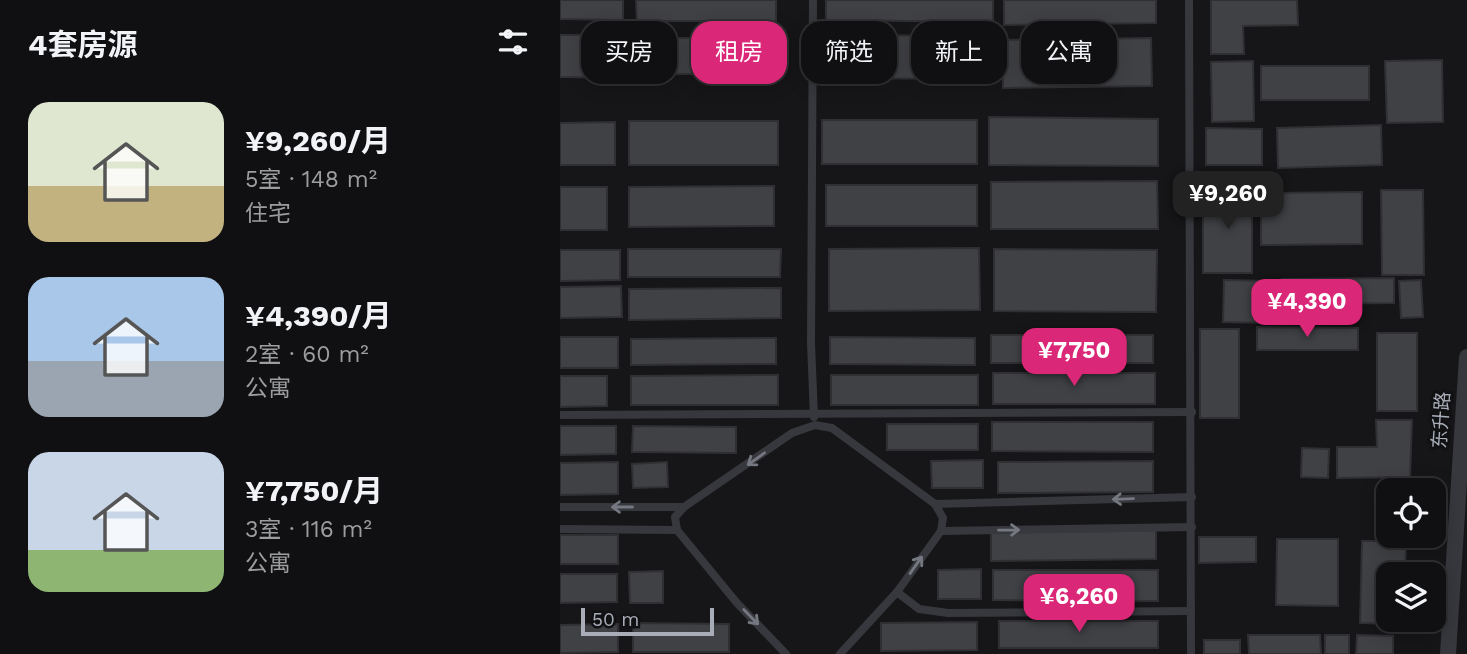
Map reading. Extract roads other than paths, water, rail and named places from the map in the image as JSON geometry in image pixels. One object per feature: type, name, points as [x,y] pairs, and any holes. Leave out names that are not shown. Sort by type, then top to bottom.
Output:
[{"type":"street","name":"东升路","points":[[1448,654],[1463,470],[1467,357]]},
{"type":"lane","points":[[813,0],[811,343],[815,425]]},
{"type":"lane","points":[[1189,0],[1191,654]]},
{"type":"lane","points":[[560,415],[1192,412]]},
{"type":"lane","points":[[786,654],[737,603],[677,530],[675,517],[684,507],[792,433],[815,425],[832,428],[935,504],[943,518],[941,531],[897,592],[840,654]]},
{"type":"lane","points":[[935,504],[1192,497]]},
{"type":"lane","points":[[560,507],[684,507]]},
{"type":"lane","points":[[941,531],[1192,527]]},
{"type":"lane","points":[[560,529],[677,530]]},
{"type":"lane","points":[[897,592],[919,609],[948,613],[1191,611]]}]
